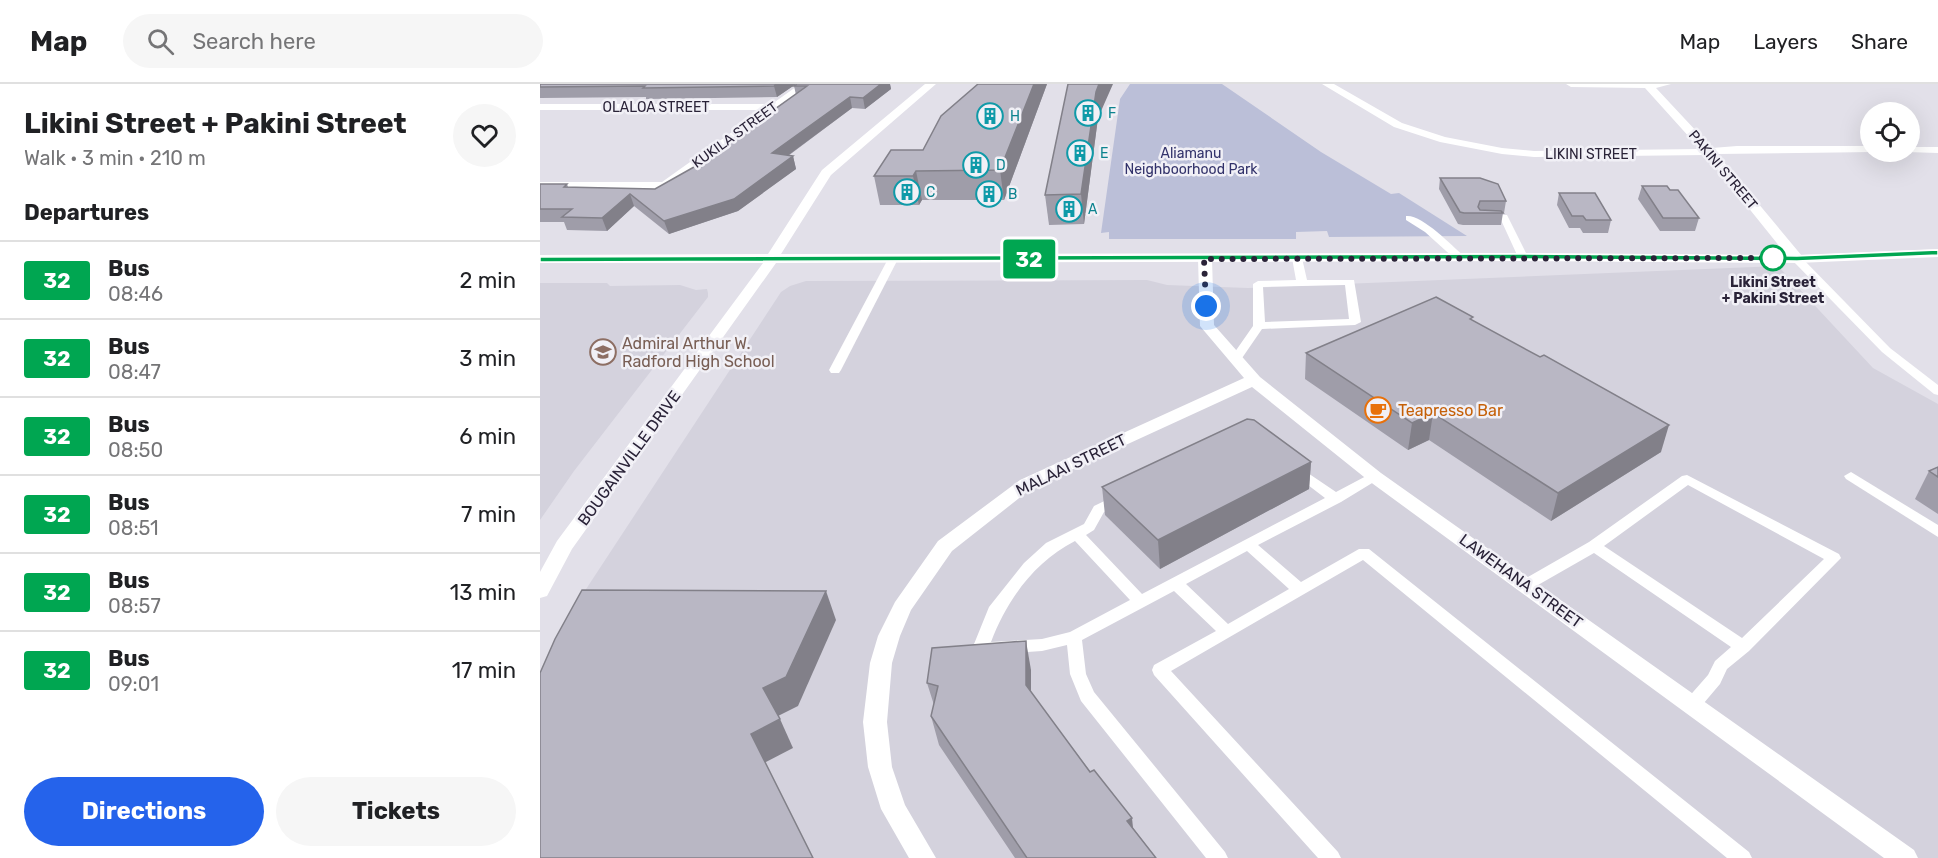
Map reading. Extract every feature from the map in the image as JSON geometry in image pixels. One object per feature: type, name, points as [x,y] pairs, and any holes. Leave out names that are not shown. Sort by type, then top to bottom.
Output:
[{"type":"street","name":"KUKILA STREET","points":[[540,186],[664,186],[806,84]]},
{"type":"street","name":"BOUGAINVILLE DRIVE","points":[[540,591],[564,546],[648,434],[772,258],[826,173],[931,84]]},
{"type":"street","name":"LIKINI STREET","points":[[1327,84],[1398,125],[1475,147],[1534,154],[1710,153],[1737,149],[1860,150]]},
{"type":"street","points":[[1571,84],[1666,84]]},
{"type":"street","name":"PAKINI STREET","points":[[1648,85],[1710,153],[1797,259]]},
{"type":"street","name":"OLALOA STREET","points":[[540,107],[772,107]]},
{"type":"street","points":[[1920,150],[1938,150]]},
{"type":"street","points":[[540,259],[1522,257],[1797,259],[1938,253]]},
{"type":"street","name":"LAWEHANA STREET","points":[[1204,259],[1207,326],[1254,380],[1375,477],[1905,858]]},
{"type":"street","name":"MALAAI STREET","points":[[923,858],[894,809],[880,767],[875,722],[881,663],[889,636],[902,607],[945,546],[1026,484],[1254,380]]},
{"type":"lane","points":[[1481,217],[1504,217],[1522,257]]},
{"type":"lane","points":[[1409,218],[1428,230],[1460,258]]},
{"type":"lane","points":[[1297,258],[1302,283]]},
{"type":"lane","points":[[835,370],[893,259]]},
{"type":"lane","points":[[1797,259],[1886,350],[1938,391]]},
{"type":"lane","points":[[1236,359],[1259,326],[1258,284],[1287,288],[1302,283],[1317,288],[1350,282],[1355,321],[1287,319],[1259,326]]},
{"type":"lane","points":[[1284,460],[1336,499]]},
{"type":"lane","points":[[1851,476],[1938,532]]},
{"type":"lane","points":[[1130,494],[1099,508],[1089,527],[1051,547],[1011,587],[995,611],[980,648],[1042,645],[1074,637],[1250,546],[1375,477]]},
{"type":"lane","points":[[1526,585],[1594,546],[1687,479],[1834,558],[1743,647],[1721,665],[1714,679],[1692,705]]},
{"type":"lane","points":[[1076,533],[1141,602]]},
{"type":"lane","points":[[1250,546],[1300,590]]},
{"type":"lane","points":[[1594,546],[1743,647]]},
{"type":"lane","points":[[1331,858],[1160,670],[1364,553],[1742,858]]},
{"type":"lane","points":[[1176,584],[1227,632]]},
{"type":"lane","points":[[1074,637],[1078,674],[1087,696],[1218,858]]},
{"type":"shaded area","points":[[1778,266],[1873,368],[1938,404],[1938,858],[540,858],[540,679],[573,609],[781,292],[790,286],[806,281],[1147,280],[1167,285],[1248,288]]},
{"type":"shaded area","name":"Admiral Arthur W. Radford High School","points":[[540,283],[607,283],[610,286],[680,285],[696,290],[707,289],[708,297],[574,471],[540,520]]},
{"type":"green space","name":"Aliamanu Neighboorhood Park","points":[[1130,84],[1222,84],[1321,152],[1391,194],[1399,193],[1467,236],[1329,237],[1327,231],[1296,232],[1296,239],[1109,239],[1109,232],[1101,233],[1120,99]]},
{"type":"building","points":[[540,84],[778,84],[774,86],[643,88],[645,86],[540,87]]},
{"type":"building","points":[[797,84],[881,84],[863,98],[850,97],[772,153],[793,156],[734,199],[664,221],[630,194],[602,218],[562,217],[572,209],[540,209],[540,184],[567,184],[564,187],[655,189],[694,167],[807,86],[794,86]]},
{"type":"building","points":[[978,84],[1034,84],[1000,170],[916,171],[913,176],[874,176],[891,150],[923,150],[941,116]]},
{"type":"building","points":[[1068,84],[1099,84],[1081,194],[1045,195]]},
{"type":"building","points":[[1440,178],[1480,178],[1498,184],[1506,201],[1480,201],[1478,207],[1480,210],[1503,213],[1460,212]]},
{"type":"building","points":[[1642,186],[1667,186],[1670,190],[1678,190],[1699,218],[1663,218]]},
{"type":"building","points":[[1559,193],[1595,193],[1611,220],[1586,220],[1583,216],[1572,216]]},
{"type":"building","points":[[1436,297],[1473,317],[1470,319],[1540,357],[1544,355],[1669,425],[1558,493],[1433,413],[1412,423],[1306,353]]},
{"type":"building","points":[[1247,419],[1254,420],[1311,462],[1158,540],[1102,487]]},
{"type":"building","points":[[1938,467],[1938,477],[1929,471]]},
{"type":"building","points":[[582,590],[826,591],[786,677],[763,688],[780,719],[751,734],[813,858],[540,858],[540,673],[555,639]]},
{"type":"building","points":[[1026,641],[1026,685],[1090,772],[1094,770],[1132,818],[1127,821],[1156,858],[1027,858],[931,716],[938,686],[927,683],[932,648]]},
{"type":"bus line","name":"32","points":[[540,259],[1522,257],[1797,259],[1938,253]]},
{"type":"place","name":"F","points":[[1088,113]]},
{"type":"place","name":"H","points":[[990,116]]},
{"type":"place","name":"E","points":[[1080,153]]},
{"type":"place","name":"D","points":[[976,165]]},
{"type":"place","name":"C","points":[[907,192]]},
{"type":"place","name":"B","points":[[989,194]]},
{"type":"place","name":"A","points":[[1069,209]]},
{"type":"place","name":"Likini Street + Pakini Street","points":[[1773,258]]},
{"type":"place","name":"Admiral Arthur W. Radford High School","points":[[603,352]]},
{"type":"place","name":"Teapresso Bar","points":[[1378,410]]},
{"type":"route","points":[[1206,306],[1204,259],[1773,258]]}]
